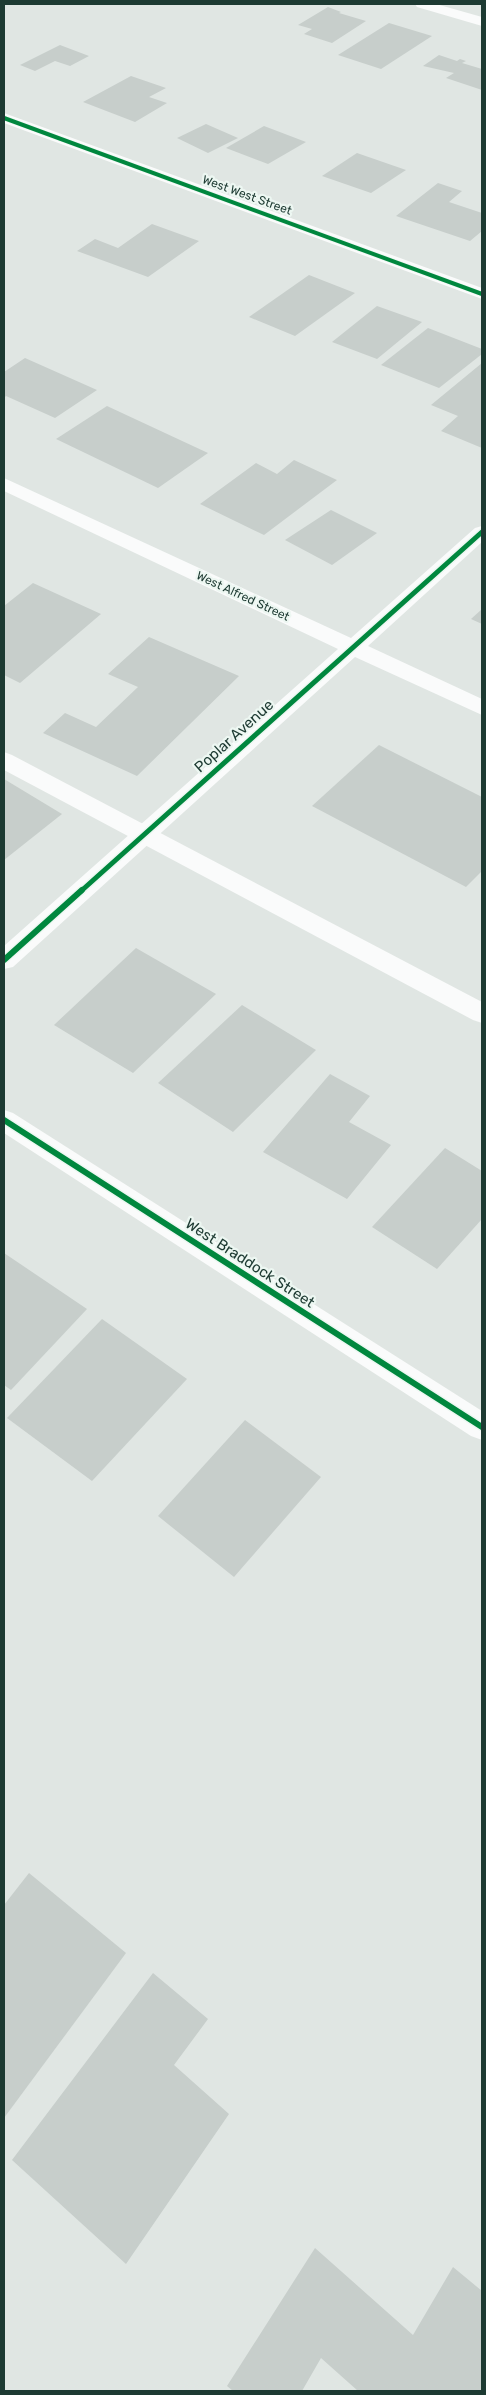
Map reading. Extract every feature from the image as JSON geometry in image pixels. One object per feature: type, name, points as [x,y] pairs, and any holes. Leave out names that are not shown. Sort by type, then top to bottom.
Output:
[{"type":"street","points":[[422,4],[482,22]]},
{"type":"street","name":"West West Street","points":[[4,118],[482,294]]},
{"type":"street","name":"West Alfred Street","points":[[4,484],[482,708]]},
{"type":"street","name":"Poplar Avenue","points":[[4,960],[482,532]]},
{"type":"street","points":[[4,760],[370,952],[482,1013]]},
{"type":"street","name":"West Braddock Street","points":[[4,1120],[482,1427]]},
{"type":"building","points":[[328,7],[341,12],[339,13],[366,21],[332,43],[304,34],[312,29],[298,25]]},
{"type":"building","points":[[389,23],[432,36],[381,69],[338,55]]},
{"type":"building","points":[[60,45],[89,56],[70,66],[55,61],[35,71],[20,65]]},
{"type":"building","points":[[439,55],[457,61],[460,59],[466,61],[462,63],[482,69],[482,90],[446,78],[454,73],[423,66]]},
{"type":"building","points":[[131,76],[166,88],[149,97],[167,103],[135,122],[83,102]]},
{"type":"building","points":[[206,124],[238,138],[208,153],[177,138]]},
{"type":"building","points":[[264,126],[306,142],[268,164],[226,148]]},
{"type":"building","points":[[357,153],[406,170],[371,193],[322,176]]},
{"type":"building","points":[[438,183],[462,191],[449,202],[482,213],[482,231],[470,241],[396,216]]},
{"type":"building","points":[[152,224],[199,241],[148,277],[77,251],[95,239],[118,248]]},
{"type":"building","points":[[309,275],[355,293],[295,336],[249,317]]},
{"type":"building","points":[[377,306],[422,322],[377,359],[332,342]]},
{"type":"building","points":[[428,328],[482,349],[482,354],[439,388],[381,365]]},
{"type":"building","points":[[25,358],[97,390],[55,418],[6,396],[4,398],[4,372]]},
{"type":"building","points":[[482,363],[482,448],[441,431],[458,416],[431,405]]},
{"type":"building","points":[[107,406],[208,453],[158,488],[56,439]]},
{"type":"building","points":[[294,460],[337,480],[264,535],[200,504],[256,463],[277,474]]},
{"type":"building","points":[[331,510],[377,533],[332,565],[285,540]]},
{"type":"building","points":[[33,583],[101,614],[20,683],[4,675],[4,606]]},
{"type":"building","points":[[482,609],[482,624],[471,619]]},
{"type":"building","points":[[149,637],[239,676],[137,776],[43,733],[65,713],[96,727],[138,687],[108,674]]},
{"type":"building","points":[[379,745],[482,797],[482,871],[466,887],[312,806]]},
{"type":"building","points":[[4,779],[62,814],[4,860]]},
{"type":"building","points":[[136,948],[216,994],[133,1073],[54,1025]]},
{"type":"building","points":[[242,1005],[316,1050],[233,1132],[158,1083]]},
{"type":"building","points":[[330,1074],[370,1096],[349,1122],[391,1145],[347,1199],[263,1152]]},
{"type":"building","points":[[445,1148],[482,1171],[482,1219],[437,1269],[372,1227]]},
{"type":"building","points":[[4,1253],[87,1309],[11,1390],[4,1385]]},
{"type":"building","points":[[102,1319],[187,1379],[92,1481],[7,1418]]},
{"type":"building","points":[[245,1420],[321,1477],[234,1577],[158,1516]]},
{"type":"building","points":[[29,1873],[126,1953],[4,2118],[4,1905]]},
{"type":"building","points":[[153,1973],[208,2019],[174,2065],[229,2114],[126,2264],[12,2160]]},
{"type":"building","points":[[315,2248],[413,2335],[453,2267],[482,2291],[482,2391],[358,2391],[321,2358],[302,2391],[233,2391],[227,2386]]},
{"type":"cycle path","points":[[4,118],[482,294]]},
{"type":"cycle path","points":[[4,960],[482,532]]},
{"type":"cycle path","points":[[4,1120],[482,1427]]}]
